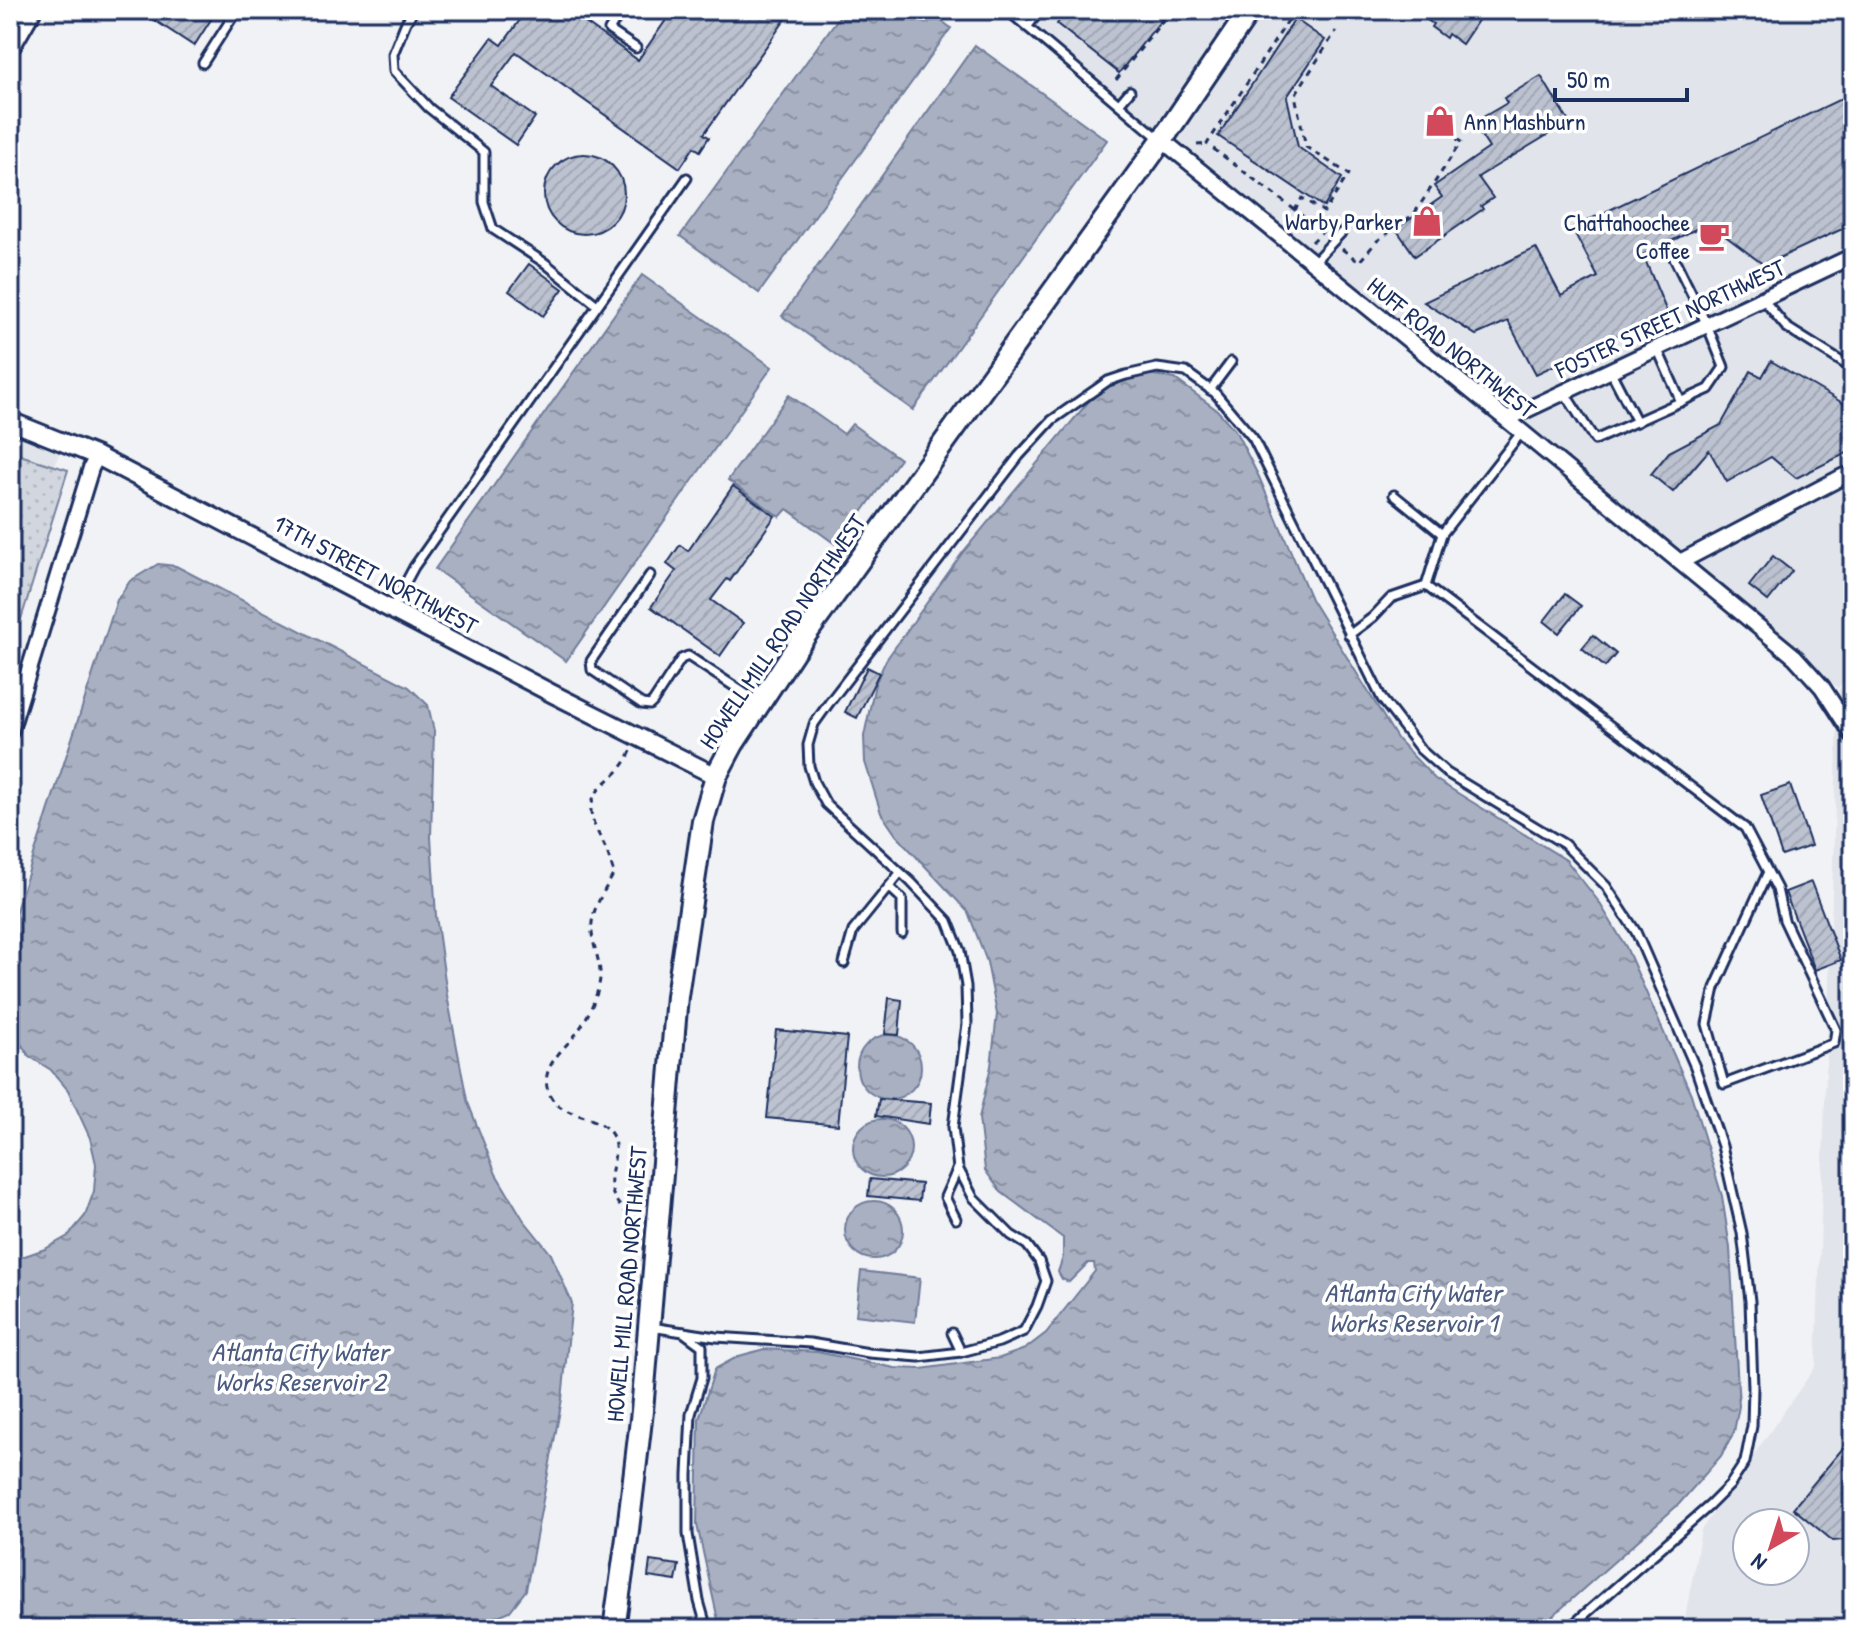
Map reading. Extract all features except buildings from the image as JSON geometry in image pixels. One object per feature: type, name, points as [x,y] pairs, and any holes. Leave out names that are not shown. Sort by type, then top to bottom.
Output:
[{"type":"highway","points":[[10,43],[29,10]]},
{"type":"main road","name":"HOWELL MILL ROAD NORTHWEST","points":[[614,1629],[627,1538],[649,1326],[677,996],[703,821],[716,776],[733,744],[794,651],[1162,140],[1250,10]]},
{"type":"street","name":"HUFF ROAD NORTHWEST","points":[[1162,140],[1795,657],[1822,687],[1853,735]]},
{"type":"street","name":"FOSTER STREET NORTHWEST","points":[[1507,419],[1853,256]]},
{"type":"street","name":"17TH STREET NORTHWEST","points":[[10,421],[97,456],[716,776]]},
{"type":"street","points":[[10,732],[97,456]]},
{"type":"street","points":[[1680,562],[1844,476]]},
{"type":"lane","points":[[203,63],[237,10]]},
{"type":"lane","points":[[414,10],[393,54],[394,71],[429,108],[484,152],[484,202],[493,229],[545,263],[597,305]]},
{"type":"lane","points":[[622,10],[609,30],[636,48]]},
{"type":"lane","name":"HUFF ROAD NORTHWEST","points":[[1007,10],[1162,140]]},
{"type":"lane","points":[[1027,27],[1036,16]]},
{"type":"lane","points":[[1119,104],[1130,91]]},
{"type":"lane","points":[[392,608],[414,567],[687,178]]},
{"type":"lane","points":[[1313,263],[1341,233]]},
{"type":"lane","points":[[1564,392],[1595,440],[1709,389],[1724,367],[1674,258]]},
{"type":"lane","points":[[1763,299],[1786,327],[1853,369]]},
{"type":"lane","points":[[1657,348],[1681,402]]},
{"type":"lane","points":[[1210,390],[1231,362]]},
{"type":"lane","points":[[649,1326],[716,1337],[810,1343],[869,1353],[919,1357],[961,1352],[999,1342],[1024,1331],[1046,1281],[1039,1261],[1027,1245],[1011,1235],[973,1197],[958,1168],[953,1127],[967,1024],[966,986],[960,951],[948,921],[826,804],[809,766],[808,745],[814,724],[1019,456],[1052,420],[1108,381],[1157,368],[1186,372],[1210,390],[1253,438],[1382,699],[1421,750],[1447,773],[1564,844],[1606,886],[1636,932],[1695,1067],[1722,1146],[1739,1219],[1750,1301],[1752,1426],[1745,1462],[1730,1485],[1709,1506],[1568,1629]]},
{"type":"lane","points":[[1610,370],[1637,422]]},
{"type":"lane","points":[[1426,586],[1442,534],[1522,432]]},
{"type":"lane","points":[[1394,495],[1442,534]]},
{"type":"lane","points":[[650,575],[591,661],[592,670],[642,704],[650,705],[681,659],[688,656],[760,703]]},
{"type":"lane","points":[[1349,635],[1391,598],[1426,586]]},
{"type":"lane","points":[[1426,586],[1745,828],[1777,889],[1784,920],[1836,1030],[1834,1043],[1724,1084],[1707,1024],[1715,988],[1768,872]]},
{"type":"lane","points":[[847,840],[853,831]]},
{"type":"lane","points":[[844,963],[853,931],[900,873]]},
{"type":"lane","points":[[889,887],[902,899],[902,933]]},
{"type":"lane","points":[[956,1219],[945,1197],[958,1168]]},
{"type":"lane","points":[[681,1330],[702,1346],[702,1378],[691,1414],[688,1534],[707,1629]]},
{"type":"lane","points":[[952,1333],[961,1352]]},
{"type":"path","points":[[1116,80],[1171,10]]},
{"type":"path","points":[[1207,144],[1295,10]]},
{"type":"path","points":[[1295,210],[1302,198],[1324,212],[1349,174],[1306,147],[1295,95],[1336,31]]},
{"type":"path","points":[[1333,242],[1359,262],[1377,241],[1414,214],[1461,142],[1441,128]]},
{"type":"path","points":[[1197,145],[1207,144],[1322,232],[1312,243]]},
{"type":"path","points":[[638,738],[617,775],[592,799],[590,812],[614,873],[592,918],[592,937],[600,973],[587,1018],[547,1070],[547,1086],[560,1109],[599,1124],[611,1134],[616,1153],[611,1194],[623,1211],[657,1236]]},
{"type":"shaded area","points":[[1008,10],[1853,10],[1853,670],[1838,688]]},
{"type":"shaded area","points":[[10,426],[60,450],[10,605]]},
{"type":"shaded area","points":[[10,452],[68,470],[10,654]]},
{"type":"shaded area","points":[[1839,688],[1853,700],[1853,1629],[1683,1629],[1701,1530],[1816,1366]]},
{"type":"water","points":[[844,10],[927,10],[951,28],[759,293],[680,236]]},
{"type":"water","points":[[975,45],[1107,140],[913,410],[782,316]]},
{"type":"water","points":[[642,275],[772,367],[566,661],[435,569]]},
{"type":"water","name":"Atlanta City Water Works Reservoir 1","points":[[1149,374],[1175,379],[1217,410],[1235,430],[1259,477],[1311,599],[1398,740],[1435,779],[1566,860],[1599,902],[1626,947],[1691,1094],[1722,1196],[1730,1248],[1739,1406],[1734,1432],[1721,1456],[1679,1504],[1538,1629],[720,1629],[697,1525],[699,1419],[715,1369],[739,1356],[764,1349],[817,1352],[895,1368],[921,1369],[1000,1358],[1025,1349],[1046,1333],[1095,1271],[1094,1263],[1088,1263],[1069,1282],[1062,1279],[1058,1272],[1063,1257],[1063,1238],[1001,1192],[985,1170],[979,1118],[991,1066],[997,1014],[987,962],[968,912],[896,835],[881,813],[865,762],[864,736],[875,684],[886,660],[963,552],[1099,389],[1123,378]]},
{"type":"water","points":[[789,395],[844,434],[852,424],[900,459],[838,546],[787,509],[780,517],[728,480]]},
{"type":"water","name":"Atlanta City Water Works Reservoir 2","points":[[158,564],[176,566],[409,687],[428,705],[434,731],[431,837],[436,916],[467,1100],[496,1174],[523,1219],[551,1254],[572,1303],[562,1399],[526,1590],[510,1611],[467,1629],[10,1629],[10,1261],[45,1249],[68,1236],[85,1216],[94,1191],[96,1164],[90,1138],[68,1090],[51,1070],[29,1056],[10,1027],[10,929],[117,600],[130,581]]},
{"type":"water","points":[[889,1035],[907,1041],[915,1049],[921,1067],[915,1085],[907,1093],[889,1099],[871,1093],[863,1085],[857,1067],[863,1049],[871,1041]]},
{"type":"water","points":[[882,1119],[903,1127],[911,1148],[903,1169],[882,1177],[861,1169],[853,1148],[861,1127]]},
{"type":"water","points":[[874,1201],[895,1209],[903,1230],[895,1251],[874,1259],[853,1251],[845,1230],[853,1209]]},
{"type":"water","points":[[861,1271],[920,1278],[915,1322],[856,1315]]},
{"type":"place","name":"Ann Mashburn","points":[[1440,121]]},
{"type":"place","name":"Warby Parker","points":[[1427,221]]},
{"type":"place","name":"Chattahoochee Coffee","points":[[1714,236]]}]
